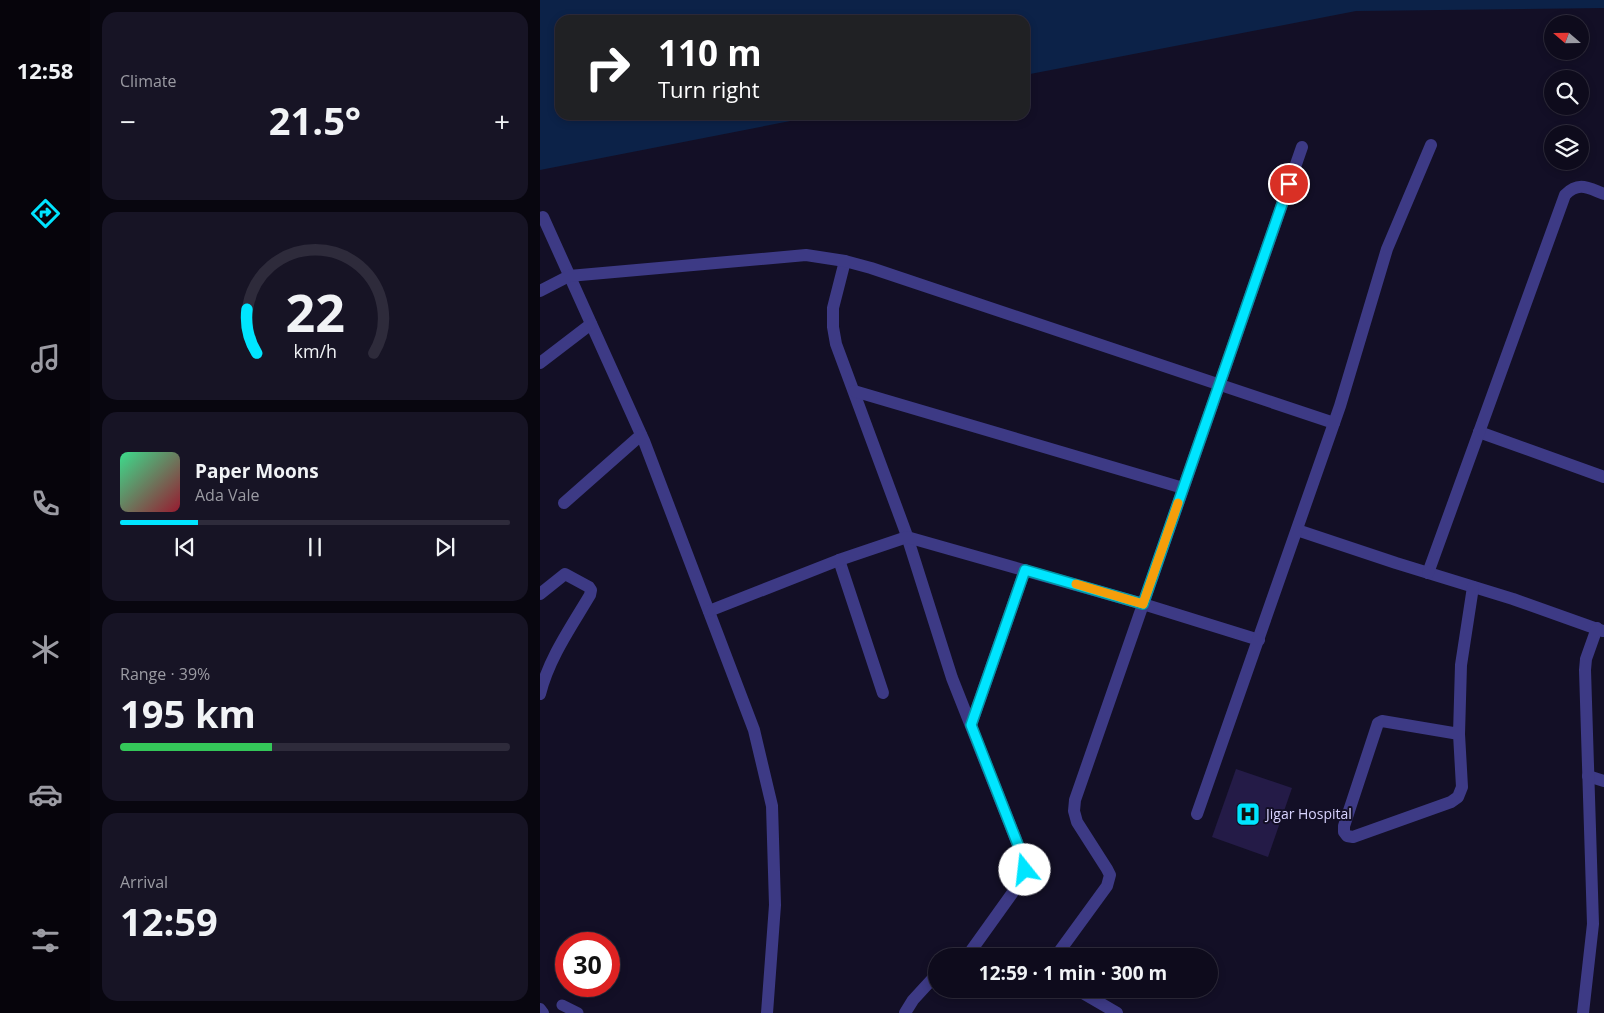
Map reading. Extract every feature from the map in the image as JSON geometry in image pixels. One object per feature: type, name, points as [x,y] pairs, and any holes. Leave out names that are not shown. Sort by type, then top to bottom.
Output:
[{"type":"street","points":[[1197,814],[1334,423],[1387,249],[1432,145]]},
{"type":"street","points":[[1062,948],[1107,886],[1110,875],[1078,822],[1074,811],[1075,800],[1302,147]]},
{"type":"street","points":[[1428,573],[1566,195],[1572,188],[1578,186],[1604,194]]},
{"type":"street","points":[[543,217],[641,435],[754,730],[772,806],[775,905],[767,1013]]},
{"type":"street","points":[[540,291],[569,276],[806,255],[871,268],[1334,423]]},
{"type":"street","points":[[845,262],[833,308],[833,327],[836,344],[907,537],[952,678],[1024,860],[1025,870],[1021,881],[971,948]]},
{"type":"street","points":[[540,363],[591,324]]},
{"type":"street","points":[[854,391],[1183,488]]},
{"type":"street","points":[[1479,432],[1604,477]]},
{"type":"street","points":[[564,504],[641,435]]},
{"type":"street","points":[[1297,530],[1600,630],[1586,659],[1585,670],[1588,776],[1599,924],[1583,1013]]},
{"type":"street","points":[[709,611],[838,560],[907,537],[1143,604],[1259,640]]},
{"type":"street","points":[[838,560],[883,693]]},
{"type":"street","points":[[971,725],[1025,570]]},
{"type":"street","points":[[540,594],[565,574],[589,587],[591,590],[590,595],[551,660],[540,694]]},
{"type":"street","points":[[1459,734],[1382,721],[1378,723],[1344,826],[1344,832],[1347,836],[1353,836],[1451,802],[1458,797],[1462,787],[1459,734],[1461,664],[1473,587]]},
{"type":"street","points":[[1588,776],[1604,780]]},
{"type":"street","points":[[905,1013],[913,1000],[928,984]]},
{"type":"street","points":[[1091,998],[1117,1013]]},
{"type":"street","points":[[540,1009],[543,1013]]},
{"type":"lane","points":[[562,1006],[578,1013]]},
{"type":"water","points":[[540,0],[1604,0],[1604,8],[1356,11],[1030,74],[1030,15],[555,15],[555,120],[795,120],[540,170]]},
{"type":"building","points":[[1236,769],[1292,788],[1268,857],[1212,837]]},
{"type":"slow traffic","points":[[1076,584],[1143,604],[1178,503]]},
{"type":"place","name":"Jigar Hospital","points":[[1248,814]]},
{"type":"route","points":[[1025,870],[1024,860],[971,725],[1025,570],[1143,604],[1289,184]]}]
